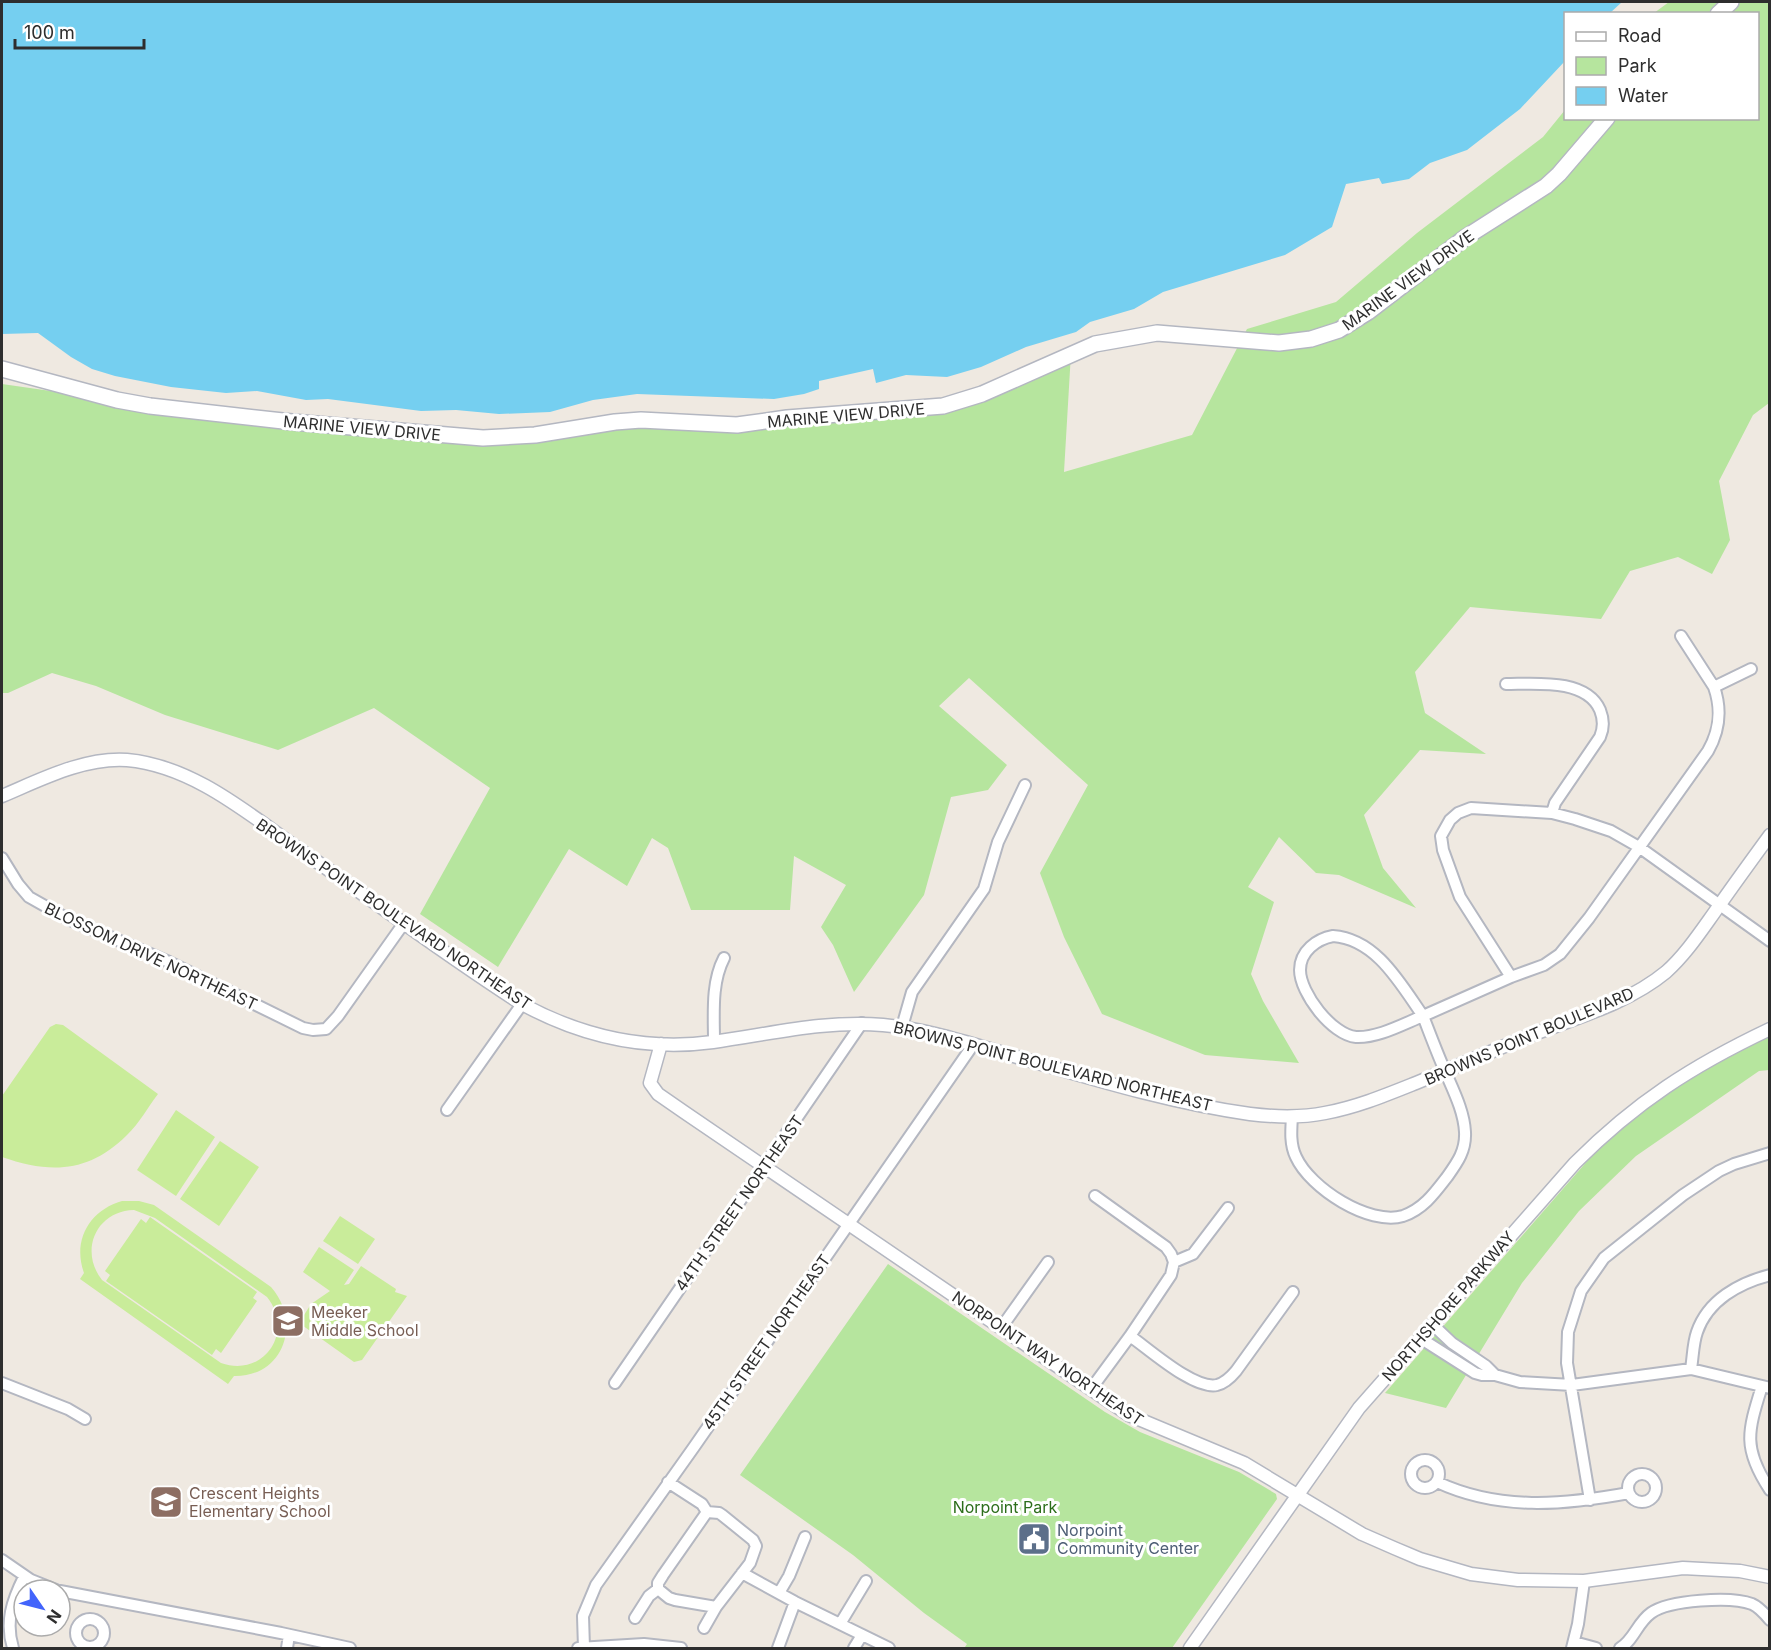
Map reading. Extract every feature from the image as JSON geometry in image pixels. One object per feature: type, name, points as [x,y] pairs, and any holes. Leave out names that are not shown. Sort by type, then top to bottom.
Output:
[{"type":"main road","name":"MARINE VIEW DRIVE","points":[[2,369],[117,400],[150,406],[292,422],[483,438],[535,435],[641,420],[737,425],[804,417],[943,406],[982,394],[1095,344],[1157,333],[1279,343],[1311,339],[1339,330],[1384,301],[1460,242],[1546,186],[1605,120]]},
{"type":"street","points":[[1292,1117],[1291,1138],[1295,1155],[1303,1169],[1345,1204],[1382,1218],[1404,1215],[1418,1209],[1432,1197],[1461,1158],[1465,1144],[1463,1119],[1423,1016],[1394,975],[1362,944],[1342,936],[1317,940],[1307,951],[1299,968],[1302,982],[1324,1019],[1343,1034],[1359,1037],[1423,1016],[1544,965],[1560,954],[1639,848],[1712,744],[1717,732],[1719,714],[1714,687],[1682,636]]},
{"type":"street","points":[[1714,687],[1751,669]]},
{"type":"street","points":[[1506,684],[1543,684],[1570,688],[1594,701],[1602,715],[1604,726],[1600,737],[1555,803],[1552,813]]},
{"type":"street","name":"BROWNS POINT BOULEVARD NORTHEAST","points":[[2,796],[70,769],[110,760],[145,763],[177,771],[246,812],[522,1004],[559,1023],[596,1035],[661,1044],[714,1042],[816,1025],[862,1023],[902,1027],[1100,1081],[1173,1098],[1250,1114],[1292,1117]]},
{"type":"street","points":[[902,1027],[912,992],[984,889],[998,842],[1026,785]]},
{"type":"street","points":[[1511,977],[1460,897],[1443,850],[1442,831],[1450,820],[1471,808],[1552,813],[1601,827],[1639,848],[1770,940]]},
{"type":"street","name":"BROWNS POINT BOULEVARD","points":[[1292,1117],[1322,1114],[1359,1105],[1606,1005],[1651,984],[1680,958],[1770,835]]},
{"type":"street","name":"BLOSSOM DRIVE NORTHEAST","points":[[2,858],[24,892],[56,913],[169,962],[296,1024],[320,1030],[326,1029],[338,1016],[404,923]]},
{"type":"street","points":[[714,1042],[716,977],[724,958]]},
{"type":"street","points":[[447,1110],[522,1004]]},
{"type":"street","name":"44TH STREET NORTHEAST","points":[[615,1383],[862,1023]]},
{"type":"street","name":"NORTHSHORE PARKWAY","points":[[1190,1648],[1359,1408],[1549,1191],[1609,1129],[1673,1081],[1711,1058],[1770,1029]]},
{"type":"street","name":"NORPOINT WAY NORTHEAST","points":[[661,1044],[650,1083],[654,1089],[684,1112],[1129,1415],[1244,1463],[1362,1534],[1420,1559],[1448,1568],[1471,1574],[1510,1579],[1584,1581],[1683,1568],[1740,1571],[1770,1577]]},
{"type":"street","name":"45TH STREET NORTHEAST","points":[[581,1648],[583,1616],[596,1585],[973,1045]]},
{"type":"street","points":[[1590,1500],[1567,1363],[1568,1332],[1581,1291],[1604,1258],[1703,1180],[1734,1164],[1770,1153]]},
{"type":"street","points":[[1091,1389],[1171,1275],[1174,1262],[1166,1247],[1095,1196]]},
{"type":"street","points":[[1174,1262],[1193,1254],[1228,1208]]},
{"type":"street","points":[[1000,1328],[1048,1262]]},
{"type":"street","points":[[1691,1369],[1697,1332],[1713,1306],[1739,1285],[1770,1275]]},
{"type":"street","points":[[1130,1336],[1196,1382],[1211,1385],[1226,1381],[1236,1371],[1293,1292]]},
{"type":"street","points":[[1433,1324],[1452,1343],[1495,1375]]},
{"type":"street","points":[[1420,1338],[1475,1373],[1495,1375],[1520,1382],[1572,1385],[1691,1369],[1766,1387],[1751,1425],[1750,1448],[1753,1460],[1770,1490]]},
{"type":"street","points":[[2,1383],[68,1409],[85,1419]]},
{"type":"street","points":[[668,1482],[702,1504],[707,1512]]},
{"type":"street","points":[[1437,1482],[1481,1498],[1508,1502],[1554,1504],[1629,1493]]},
{"type":"street","points":[[704,1628],[716,1606],[742,1573],[756,1546],[753,1540],[718,1513],[707,1512]]},
{"type":"street","points":[[658,1589],[658,1583],[663,1575],[707,1512]]},
{"type":"street","points":[[779,1593],[789,1576],[805,1537]]},
{"type":"street","points":[[2,1560],[24,1577],[15,1596],[9,1619],[13,1648]]},
{"type":"street","points":[[742,1573],[889,1648]]},
{"type":"street","points":[[840,1624],[866,1581]]},
{"type":"street","points":[[1584,1581],[1573,1645],[1596,1648]]},
{"type":"street","points":[[658,1589],[675,1600],[716,1606]]},
{"type":"street","points":[[635,1618],[649,1596],[658,1589]]},
{"type":"street","points":[[72,1593],[350,1648]]},
{"type":"street","points":[[92,1619],[95,1597]]},
{"type":"street","points":[[1620,1648],[1629,1643],[1644,1618],[1662,1608],[1686,1603],[1733,1600],[1752,1604],[1770,1620]]},
{"type":"street","points":[[778,1648],[795,1602]]},
{"type":"street","points":[[287,1648],[289,1635]]},
{"type":"street","points":[[854,1648],[862,1635]]},
{"type":"street","points":[[581,1648],[644,1644],[681,1648]]},
{"type":"green space","points":[[1669,2],[1769,2],[1769,403],[1753,415],[1719,481],[1730,540],[1712,574],[1678,557],[1630,571],[1601,619],[1470,607],[1415,672],[1425,713],[1486,754],[1420,750],[1364,815],[1383,868],[1416,908],[1339,875],[1316,873],[1279,837],[1248,887],[1274,902],[1251,974],[1263,1001],[1299,1063],[1205,1055],[1102,1014],[1064,937],[1040,873],[1088,785],[969,678],[939,706],[1007,765],[988,790],[951,797],[924,895],[854,992],[833,945],[821,927],[846,885],[794,856],[790,910],[691,910],[668,848],[652,838],[627,886],[569,849],[498,967],[420,914],[490,788],[374,708],[278,750],[165,715],[96,686],[52,673],[8,693],[2,693],[2,384],[190,411],[460,437],[812,416],[982,394],[1071,353],[1064,472],[1192,435],[1247,329],[1336,302],[1417,233],[1543,137],[1564,111],[1564,120],[1759,120],[1759,12],[1655,12]]},
{"type":"green space","points":[[56,1024],[63,1025],[158,1094],[136,1126],[113,1148],[83,1163],[53,1168],[2,1157],[2,1096],[50,1027]]},
{"type":"green space","points":[[1769,1035],[1769,1070],[1759,1071],[1636,1156],[1579,1211],[1522,1283],[1446,1408],[1385,1393],[1596,1151],[1692,1070]]},
{"type":"green space","points":[[176,1110],[215,1137],[176,1196],[137,1170]]},
{"type":"green space","points":[[220,1141],[259,1167],[219,1226],[180,1199]]},
{"type":"green space","points":[[122,1201],[139,1201],[154,1205],[271,1287],[280,1301],[285,1316],[286,1331],[283,1345],[276,1358],[251,1374],[234,1376],[228,1384],[80,1279],[84,1273],[80,1249],[86,1228],[101,1211]],"holes":[[[134,1210],[155,1218],[267,1297],[275,1310],[278,1324],[271,1349],[262,1358],[250,1364],[236,1366],[221,1363],[102,1280],[95,1269],[92,1257],[92,1245],[101,1225],[110,1217]]]},
{"type":"green space","points":[[340,1216],[375,1239],[358,1264],[323,1241]]},
{"type":"green space","points":[[150,1217],[257,1292],[253,1298],[257,1301],[221,1353],[216,1349],[212,1355],[106,1281],[110,1275],[105,1271],[141,1219],[146,1223]]},
{"type":"green space","points":[[319,1247],[354,1270],[344,1285],[349,1284],[361,1266],[396,1289],[395,1292],[407,1296],[362,1360],[354,1362],[299,1323],[311,1304],[330,1291],[303,1272]]},
{"type":"green space","name":"Norpoint Park","points":[[888,1264],[1105,1412],[1140,1432],[1239,1472],[1276,1494],[1277,1499],[1172,1648],[967,1648],[965,1647],[967,1644],[924,1613],[853,1555],[740,1475]]},
{"type":"water","points":[[2,2],[1622,2],[1611,12],[1564,12],[1564,62],[1520,109],[1467,150],[1430,163],[1409,179],[1382,184],[1379,178],[1346,184],[1332,227],[1285,255],[1163,292],[1134,309],[1090,322],[1076,332],[1026,347],[981,367],[947,377],[906,375],[876,383],[873,369],[819,381],[819,389],[774,399],[637,394],[593,400],[550,412],[499,414],[456,410],[421,411],[328,399],[306,400],[257,391],[226,393],[171,387],[92,369],[38,333],[2,334]]},
{"type":"place","name":"Meeker Middle School","points":[[288,1321]]},
{"type":"place","name":"Crescent Heights Elementary School","points":[[166,1502]]},
{"type":"place","name":"Norpoint Community Center","points":[[1034,1539]]}]
